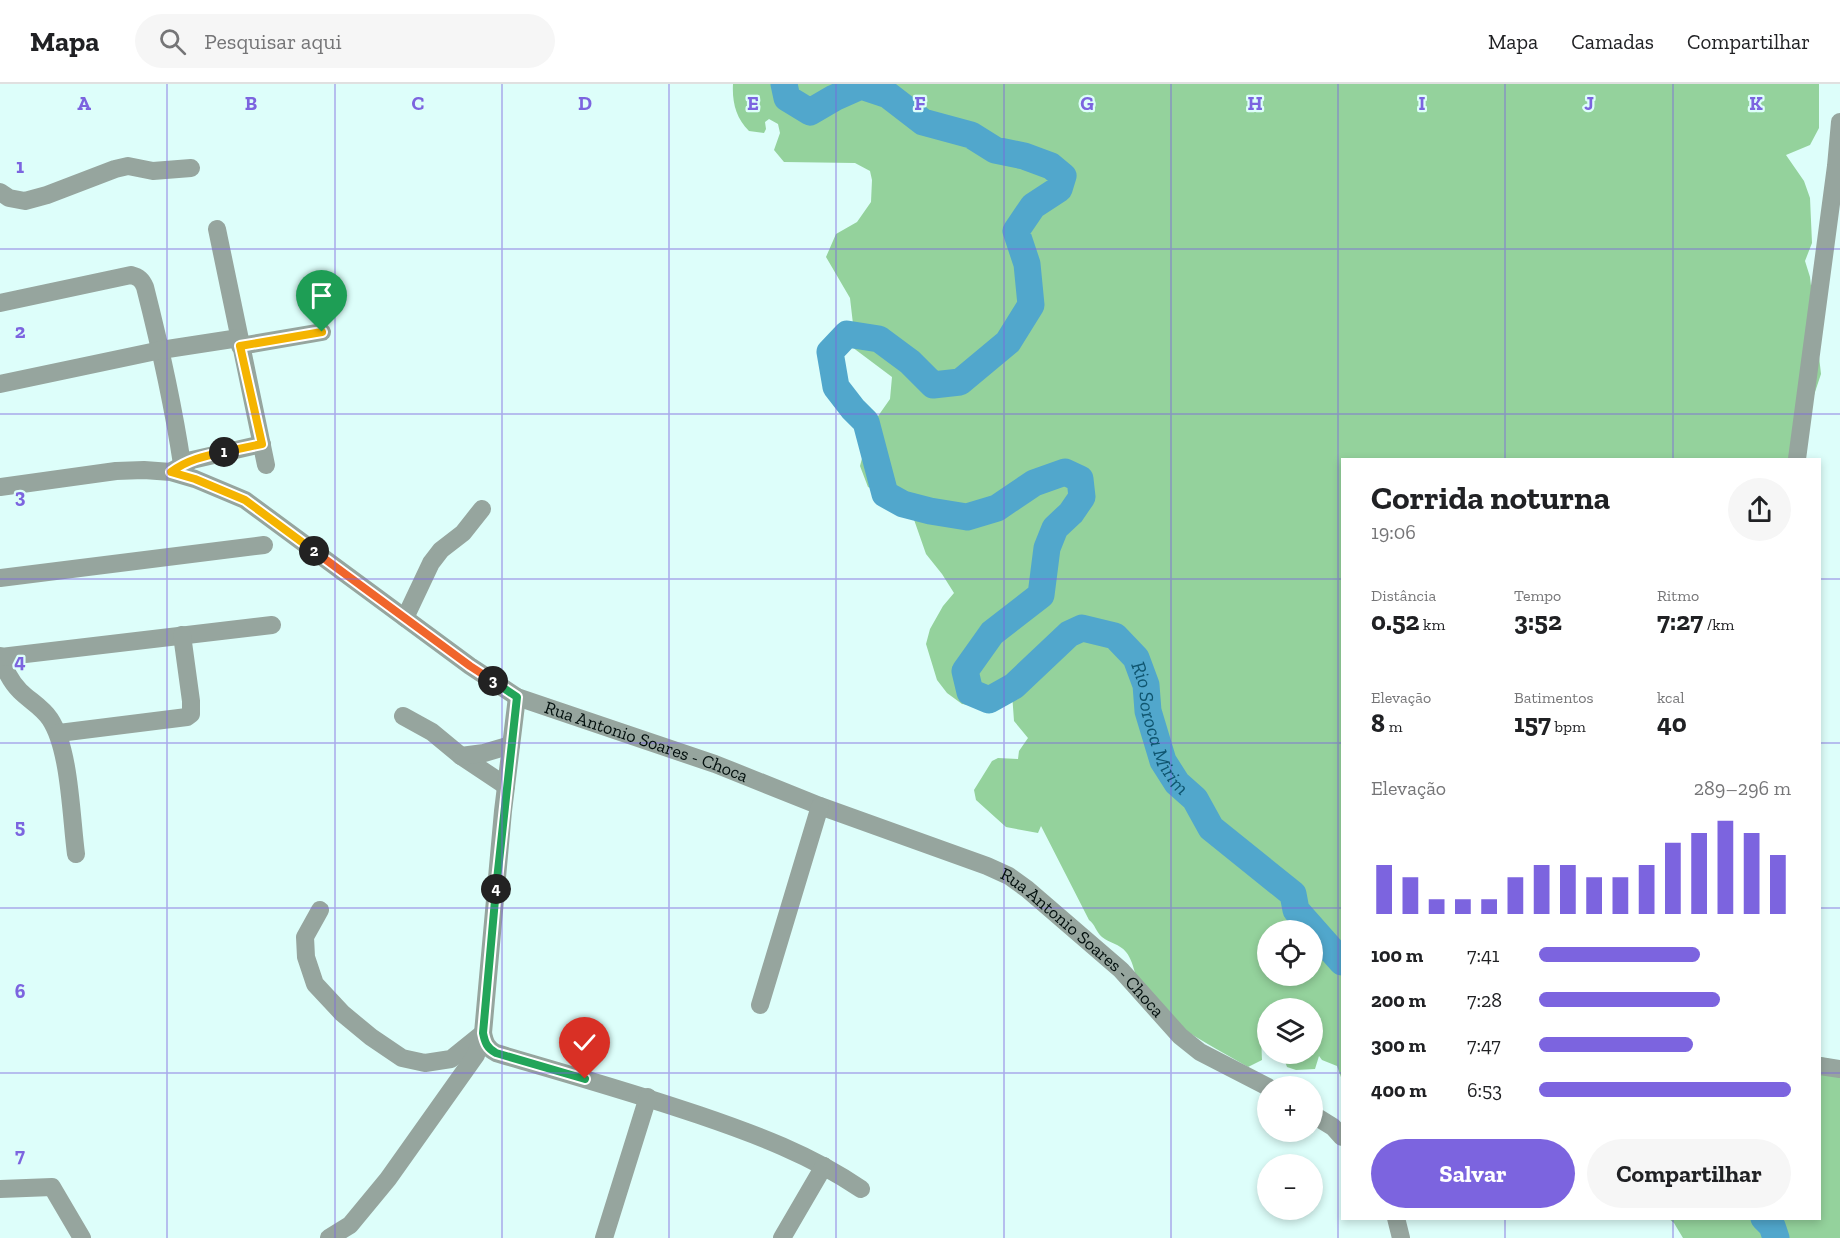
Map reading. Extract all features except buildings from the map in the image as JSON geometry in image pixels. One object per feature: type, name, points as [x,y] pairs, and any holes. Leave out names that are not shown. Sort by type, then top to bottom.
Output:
[{"type":"street","points":[[1797,458],[1838,166],[1840,122]]},
{"type":"street","points":[[0,192],[9,198],[25,201],[128,166],[153,171],[190,168]]},
{"type":"street","points":[[217,229],[266,465]]},
{"type":"street","points":[[0,303],[131,275],[137,276],[145,287],[174,412],[176,468],[205,456],[262,444]]},
{"type":"street","points":[[0,384],[161,350],[322,332]]},
{"type":"street","name":"Rua Antonio Soares - Choca","points":[[0,487],[116,471],[176,468],[195,479],[245,500],[470,666],[517,697],[715,764],[820,806],[1009,876],[1121,970],[1180,1036],[1200,1052],[1257,1081]]},
{"type":"street","points":[[405,618],[431,563],[441,550],[463,533],[482,509]]},
{"type":"street","points":[[0,578],[264,545]]},
{"type":"street","points":[[76,854],[64,757],[58,734],[37,703],[22,693],[10,679],[0,656],[272,625]]},
{"type":"street","points":[[58,734],[187,717],[191,714],[182,635]]},
{"type":"street","points":[[517,697],[506,786],[484,1042],[496,1053],[648,1097],[759,1135],[838,1173],[861,1189]]},
{"type":"street","points":[[403,716],[432,732],[461,756],[506,786]]},
{"type":"street","points":[[461,756],[484,753],[511,745]]},
{"type":"street","points":[[760,1005],[820,806]]},
{"type":"street","points":[[320,910],[305,937],[306,957],[315,984],[342,1013],[371,1037],[402,1058],[425,1063],[451,1059],[483,1033]]},
{"type":"street","points":[[329,1238],[350,1225],[388,1179],[476,1055],[483,1033]]},
{"type":"street","points":[[1821,1066],[1840,1069]]},
{"type":"street","points":[[604,1238],[648,1097]]},
{"type":"street","points":[[1323,1121],[1341,1136]]},
{"type":"street","points":[[782,1238],[824,1166]]},
{"type":"street","points":[[0,1189],[52,1187],[82,1238]]},
{"type":"street","points":[[1396,1220],[1401,1238]]},
{"type":"green space","points":[[733,84],[1819,84],[1819,128],[1810,145],[1786,155],[1804,181],[1810,198],[1812,243],[1805,261],[1810,277],[1821,374],[1796,458],[1341,458],[1341,1077],[1337,1066],[1323,1060],[1323,998],[1257,998],[1257,1062],[1248,1067],[1168,1018],[1142,993],[1126,952],[1102,937],[1089,920],[1041,826],[1038,833],[1006,827],[976,800],[974,790],[992,761],[998,758],[1018,759],[1019,751],[1028,738],[1014,721],[1012,693],[1007,692],[985,707],[962,704],[947,693],[937,680],[926,644],[930,629],[943,606],[954,593],[926,554],[911,511],[891,497],[868,487],[860,466],[876,419],[890,399],[892,377],[852,347],[853,324],[850,298],[826,257],[836,234],[857,222],[871,202],[870,171],[855,163],[784,162],[774,150],[780,133],[778,124],[769,119],[765,122],[764,133],[749,131],[738,115],[734,103]]},
{"type":"green space","points":[[1821,1057],[1840,1061],[1840,1238],[1683,1238],[1670,1220],[1821,1220]]},
{"type":"green space","points":[[1286,1064],[1317,1064],[1315,1069],[1296,1070],[1287,1067]]},
{"type":"waterway","name":"Rio Soroca Mirim","points":[[784,84],[787,98],[810,112],[861,86],[888,95],[923,122],[971,135],[995,150],[1024,156],[1051,166],[1063,176],[1059,189],[1033,206],[1016,231],[1027,264],[1031,305],[1008,342],[960,382],[933,385],[910,362],[879,339],[847,334],[830,352],[836,387],[866,422],[885,494],[903,504],[967,517],[997,508],[1034,483],[1065,472],[1080,479],[1082,497],[1071,513],[1055,528],[1047,548],[1041,595],[992,633],[965,671],[970,692],[989,700],[1014,686],[1069,634],[1082,628],[1115,636],[1136,658],[1146,685],[1148,711],[1163,761],[1177,783],[1195,799],[1211,828],[1293,894],[1296,910],[1341,961]]},
{"type":"waterway","name":"Rio Soroca Mirim","points":[[1766,1220],[1772,1226],[1776,1238]]},
{"type":"route","points":[[322,332],[240,346],[262,444],[205,456],[182,464],[171,472],[195,479],[245,500],[470,666],[517,697],[503,812],[484,1042],[496,1053],[585,1079]]}]
